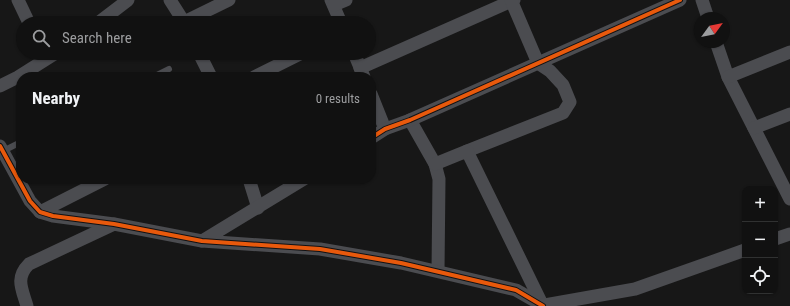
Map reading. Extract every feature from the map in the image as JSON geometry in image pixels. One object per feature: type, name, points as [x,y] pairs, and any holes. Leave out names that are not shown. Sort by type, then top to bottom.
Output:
[{"type":"street","points":[[18,0],[26,16]]},
{"type":"street","points":[[107,16],[128,0]]},
{"type":"street","points":[[170,0],[180,16]]},
{"type":"street","points":[[196,16],[229,0]]},
{"type":"street","points":[[338,16],[333,3],[346,0]]},
{"type":"street","points":[[357,60],[362,72],[512,0],[538,63],[550,71],[563,85],[570,102],[563,113],[435,164]]},
{"type":"street","points":[[376,135],[385,129],[410,120],[680,0]]},
{"type":"street","points":[[702,0],[706,12]]},
{"type":"street","points":[[718,48],[728,77],[754,128],[785,176],[790,199]]},
{"type":"street","points":[[728,77],[790,52]]},
{"type":"street","points":[[22,72],[40,60]]},
{"type":"street","points":[[203,60],[209,72]]},
{"type":"street","points":[[264,72],[288,60]]},
{"type":"street","points":[[0,86],[16,76]]},
{"type":"street","points":[[376,106],[385,129]]},
{"type":"street","points":[[754,128],[790,114]]},
{"type":"street","points":[[410,120],[435,164],[439,179],[438,271]]},
{"type":"street","points":[[2,148],[16,174]]},
{"type":"street","points":[[467,151],[541,306]]},
{"type":"street","points":[[21,184],[30,201],[40,212],[53,216],[114,224],[202,241],[320,249],[438,271],[516,290],[541,306],[635,290],[742,251]]},
{"type":"street","points":[[40,212],[95,184]]},
{"type":"street","points":[[251,184],[258,208]]},
{"type":"street","points":[[202,241],[296,184]]},
{"type":"street","points":[[27,306],[20,280],[21,274],[29,264],[114,224]]},
{"type":"street","points":[[778,239],[790,234]]},
{"type":"lane","points":[[163,72],[169,69]]},
{"type":"lane","points":[[2,148],[16,144]]},
{"type":"cycle path","points":[[376,135],[385,129],[410,120],[680,0]]},
{"type":"cycle path","points":[[0,146],[16,175]]},
{"type":"cycle path","points":[[21,184],[30,201],[40,212],[53,216],[114,224],[202,241],[320,249],[401,263],[516,290],[543,306]]}]
